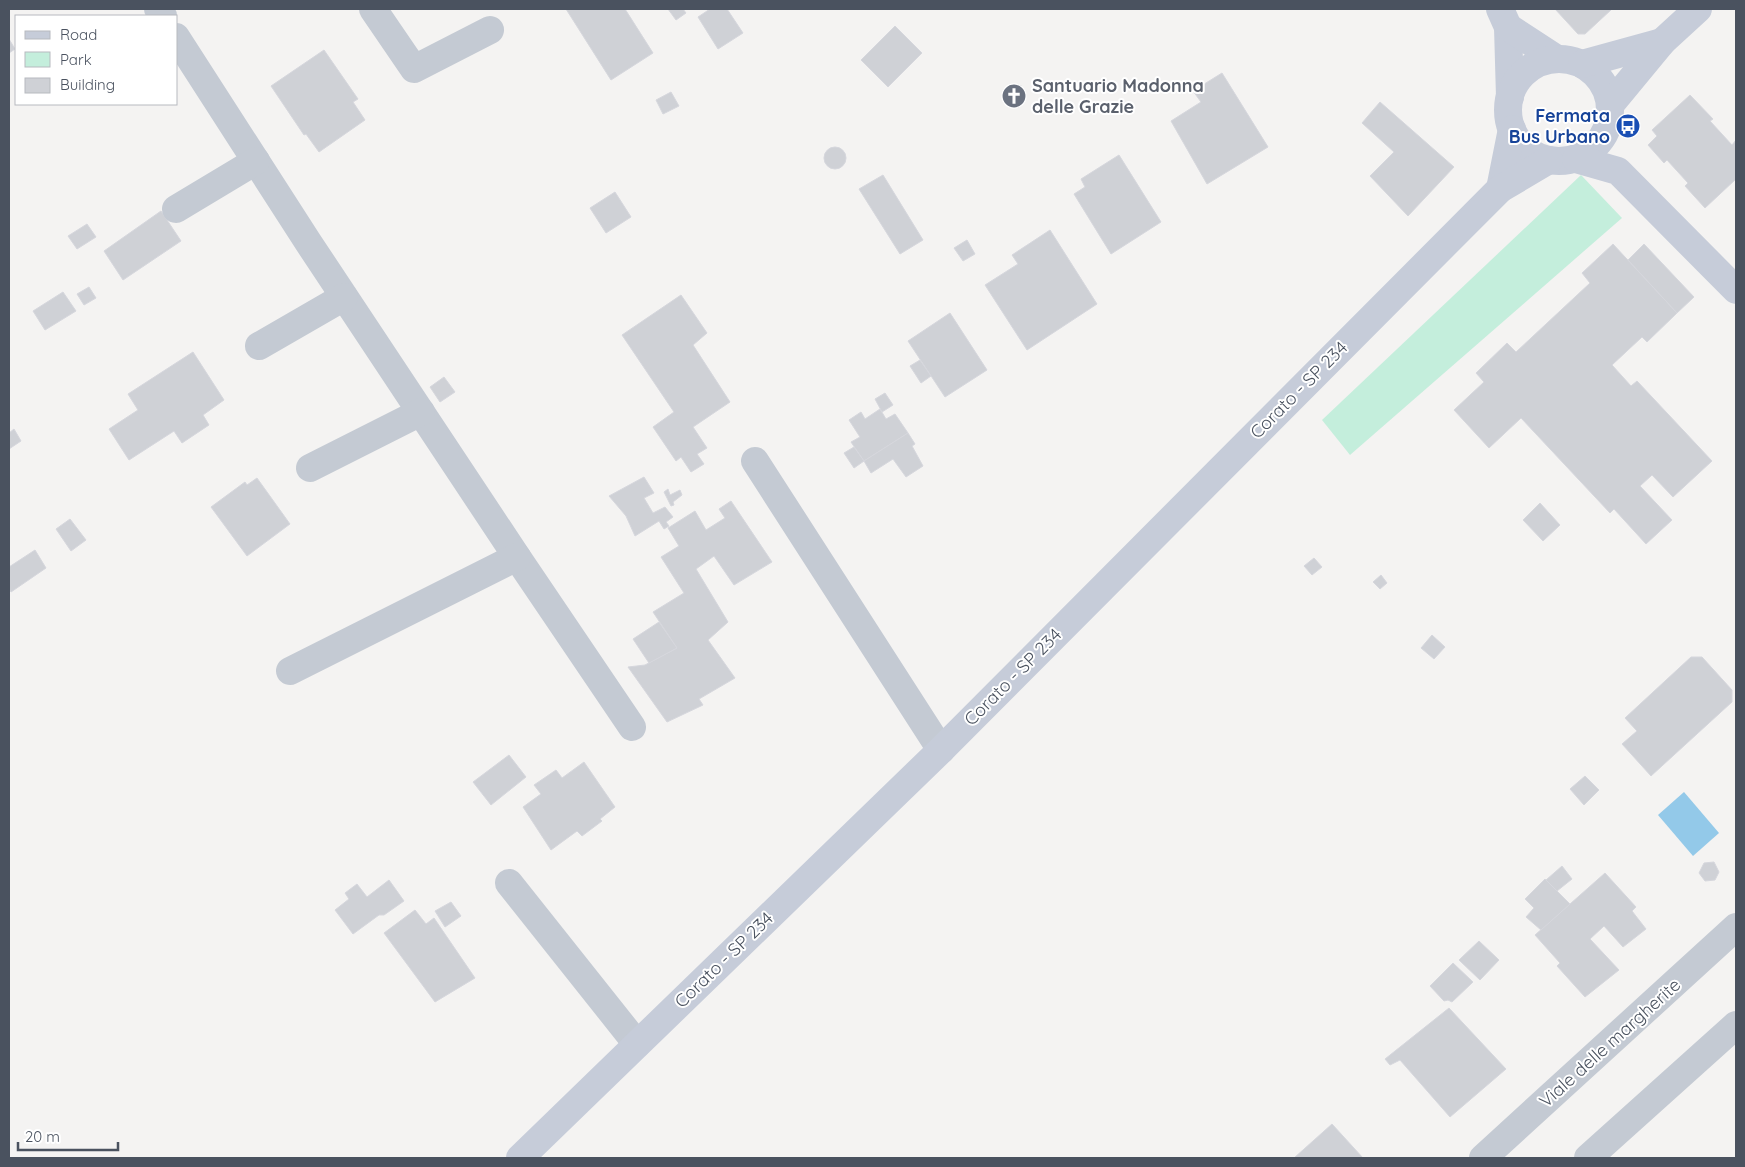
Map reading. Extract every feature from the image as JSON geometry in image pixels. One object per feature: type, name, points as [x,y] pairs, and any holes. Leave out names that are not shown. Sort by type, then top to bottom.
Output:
[{"type":"main road","name":"Corato - SP 234","points":[[1662,42],[1569,62],[1541,62],[1527,70],[1516,82],[1510,97],[1508,113],[1512,129],[1520,143],[1533,154],[1549,160],[1562,161],[1576,158],[1588,152],[1599,142],[1608,118],[1662,42],[1698,9]]},
{"type":"main road","points":[[1504,18],[1569,62],[1592,72],[1601,81],[1607,92],[1608,118],[1618,171]]},
{"type":"main road","points":[[1504,18],[1510,97]]},
{"type":"main road","name":"Corato - SP 234","points":[[1500,189],[1512,129]]},
{"type":"main road","points":[[1576,158],[1618,171],[1736,290]]},
{"type":"main road","name":"Corato - SP 234","points":[[520,1158],[940,750],[1500,189],[1549,160]]},
{"type":"street","points":[[373,9],[414,69],[490,30]]},
{"type":"street","points":[[178,40],[344,297],[632,727]]},
{"type":"street","points":[[176,209],[256,161]]},
{"type":"street","points":[[259,346],[344,297]]},
{"type":"street","points":[[310,468],[421,412]]},
{"type":"street","points":[[755,461],[940,750]]},
{"type":"street","points":[[290,671],[517,557]]},
{"type":"street","points":[[509,883],[637,1044]]},
{"type":"street","name":"Viale delle margherite","points":[[1483,1158],[1736,927]]},
{"type":"street","points":[[1588,1158],[1736,1025]]},
{"type":"green space","points":[[1581,175],[1622,218],[1350,455],[1322,420]]},
{"type":"water","points":[[1684,792],[1719,833],[1693,856],[1658,815]]},
{"type":"building","points":[[566,9],[625,9],[653,53],[611,80]]},
{"type":"building","points":[[668,9],[683,9],[686,13],[676,20]]},
{"type":"building","points":[[710,9],[727,9],[743,33],[718,49],[698,17]]},
{"type":"building","points":[[1555,9],[1612,9],[1585,34],[1578,34]]},
{"type":"building","points":[[895,26],[922,53],[888,87],[861,60]]},
{"type":"building","points":[[9,39],[15,49],[9,53]]},
{"type":"building","points":[[324,50],[358,99],[353,102],[365,120],[319,152],[306,134],[304,135],[271,86]]},
{"type":"building","points":[[1222,73],[1268,147],[1207,184],[1171,121],[1201,102],[1193,91]]},
{"type":"building","points":[[671,92],[679,106],[663,114],[656,100]]},
{"type":"building","points":[[1690,95],[1713,119],[1710,121],[1732,145],[1736,140],[1736,179],[1705,208],[1685,186],[1688,183],[1667,160],[1664,163],[1648,145],[1657,136],[1652,130]]},
{"type":"building","points":[[1380,102],[1454,167],[1408,216],[1370,176],[1394,152],[1362,123]]},
{"type":"building","points":[[835,147],[843,150],[846,158],[843,166],[835,169],[827,166],[824,158],[827,150]]},
{"type":"building","points":[[1119,155],[1161,222],[1111,254],[1074,194],[1085,187],[1081,179]]},
{"type":"building","points":[[883,175],[923,240],[900,254],[859,189]]},
{"type":"building","points":[[615,192],[631,217],[606,233],[590,208]]},
{"type":"building","points":[[161,211],[181,241],[123,280],[104,251]]},
{"type":"building","points":[[87,224],[96,237],[77,249],[68,236]]},
{"type":"building","points":[[1050,230],[1097,304],[1027,350],[985,285],[1018,264],[1012,255]]},
{"type":"building","points":[[967,240],[975,254],[963,261],[954,248]]},
{"type":"building","points":[[1613,244],[1677,313],[1647,342],[1642,337],[1612,365],[1631,386],[1637,381],[1712,461],[1673,497],[1652,475],[1640,486],[1672,520],[1646,544],[1614,509],[1610,513],[1521,418],[1489,448],[1454,410],[1484,382],[1476,373],[1507,343],[1516,352],[1590,283],[1582,273]]},
{"type":"building","points":[[1644,244],[1694,297],[1677,313],[1628,260]]},
{"type":"building","points":[[89,287],[96,298],[84,305],[77,294]]},
{"type":"building","points":[[63,292],[76,311],[45,330],[33,311]]},
{"type":"building","points":[[681,295],[707,333],[693,345],[730,402],[693,427],[707,448],[697,454],[704,464],[691,472],[681,457],[676,461],[653,427],[674,412],[622,335]]},
{"type":"building","points":[[950,313],[987,370],[945,397],[908,341]]},
{"type":"building","points":[[193,352],[224,400],[203,415],[209,425],[182,443],[174,431],[129,460],[109,429],[138,410],[128,394]]},
{"type":"building","points":[[920,360],[931,376],[921,383],[910,366]]},
{"type":"building","points":[[444,377],[455,392],[440,402],[430,387]]},
{"type":"building","points":[[885,393],[893,405],[882,412],[875,399]]},
{"type":"building","points":[[880,409],[886,419],[895,414],[908,433],[864,461],[851,442],[860,437],[849,420],[861,412],[865,419]]},
{"type":"building","points":[[14,429],[21,441],[9,449],[9,433]]},
{"type":"building","points":[[908,433],[915,444],[912,446],[923,466],[906,477],[893,459],[871,473],[864,461]]},
{"type":"building","points":[[854,447],[864,461],[854,468],[844,453]]},
{"type":"building","points":[[644,477],[654,493],[644,498],[653,513],[665,507],[673,517],[666,522],[669,526],[664,529],[659,521],[635,536],[626,516],[609,496]]},
{"type":"building","points":[[257,478],[290,524],[247,556],[211,507],[245,482],[247,485]]},
{"type":"building","points":[[668,489],[670,495],[680,490],[682,495],[671,506],[664,492]]},
{"type":"building","points":[[731,501],[772,562],[734,585],[714,556],[696,569],[728,622],[708,640],[735,678],[699,699],[703,705],[667,722],[628,667],[645,665],[677,648],[653,612],[684,593],[661,557],[679,546],[668,528],[695,511],[706,530],[725,518],[719,509]]},
{"type":"building","points":[[1540,503],[1560,525],[1543,541],[1523,520]]},
{"type":"building","points":[[70,519],[86,540],[71,551],[56,529]]},
{"type":"building","points":[[35,550],[46,568],[11,592],[9,588],[9,567]]},
{"type":"building","points":[[1314,558],[1322,567],[1312,575],[1304,566]]},
{"type":"building","points":[[1381,575],[1387,583],[1380,589],[1373,582]]},
{"type":"building","points":[[659,622],[677,648],[649,663],[633,639]]},
{"type":"building","points":[[1432,635],[1445,647],[1434,659],[1421,648]]},
{"type":"building","points":[[1691,657],[1702,657],[1732,690],[1732,702],[1651,776],[1622,744],[1637,731],[1625,718]]},
{"type":"building","points":[[509,755],[526,777],[491,805],[473,782]]},
{"type":"building","points":[[584,762],[615,807],[600,819],[602,821],[582,836],[577,831],[551,850],[523,807],[541,794],[534,785],[556,770],[562,778]]},
{"type":"building","points":[[1585,776],[1599,790],[1584,805],[1570,789]]},
{"type":"building","points":[[1714,862],[1719,872],[1715,880],[1705,881],[1699,873],[1704,863]]},
{"type":"building","points":[[1562,866],[1572,879],[1557,891],[1546,880]]},
{"type":"building","points":[[1605,873],[1636,907],[1632,911],[1646,929],[1623,947],[1604,926],[1590,939],[1619,970],[1585,997],[1557,966],[1560,963],[1535,935]]},
{"type":"building","points":[[1545,879],[1570,904],[1541,930],[1526,917],[1534,908],[1525,899]]},
{"type":"building","points":[[389,880],[404,901],[384,915],[379,915],[353,934],[335,910],[349,899],[345,893],[357,884],[367,897]]},
{"type":"building","points":[[451,902],[461,916],[445,927],[435,911]]},
{"type":"building","points":[[415,910],[426,924],[434,918],[475,978],[435,1002],[384,933]]},
{"type":"building","points":[[1479,941],[1499,960],[1480,980],[1459,960]]},
{"type":"building","points":[[1453,963],[1473,982],[1452,1002],[1444,1001],[1430,986]]},
{"type":"building","points":[[1449,1008],[1506,1069],[1450,1117],[1400,1060],[1390,1065],[1385,1059]]},
{"type":"building","points":[[1332,1124],[1363,1158],[1294,1158]]},
{"type":"place","name":"Santuario Madonna delle Grazie","points":[[1014,96]]},
{"type":"place","name":"Fermata Bus Urbano","points":[[1628,126]]}]
